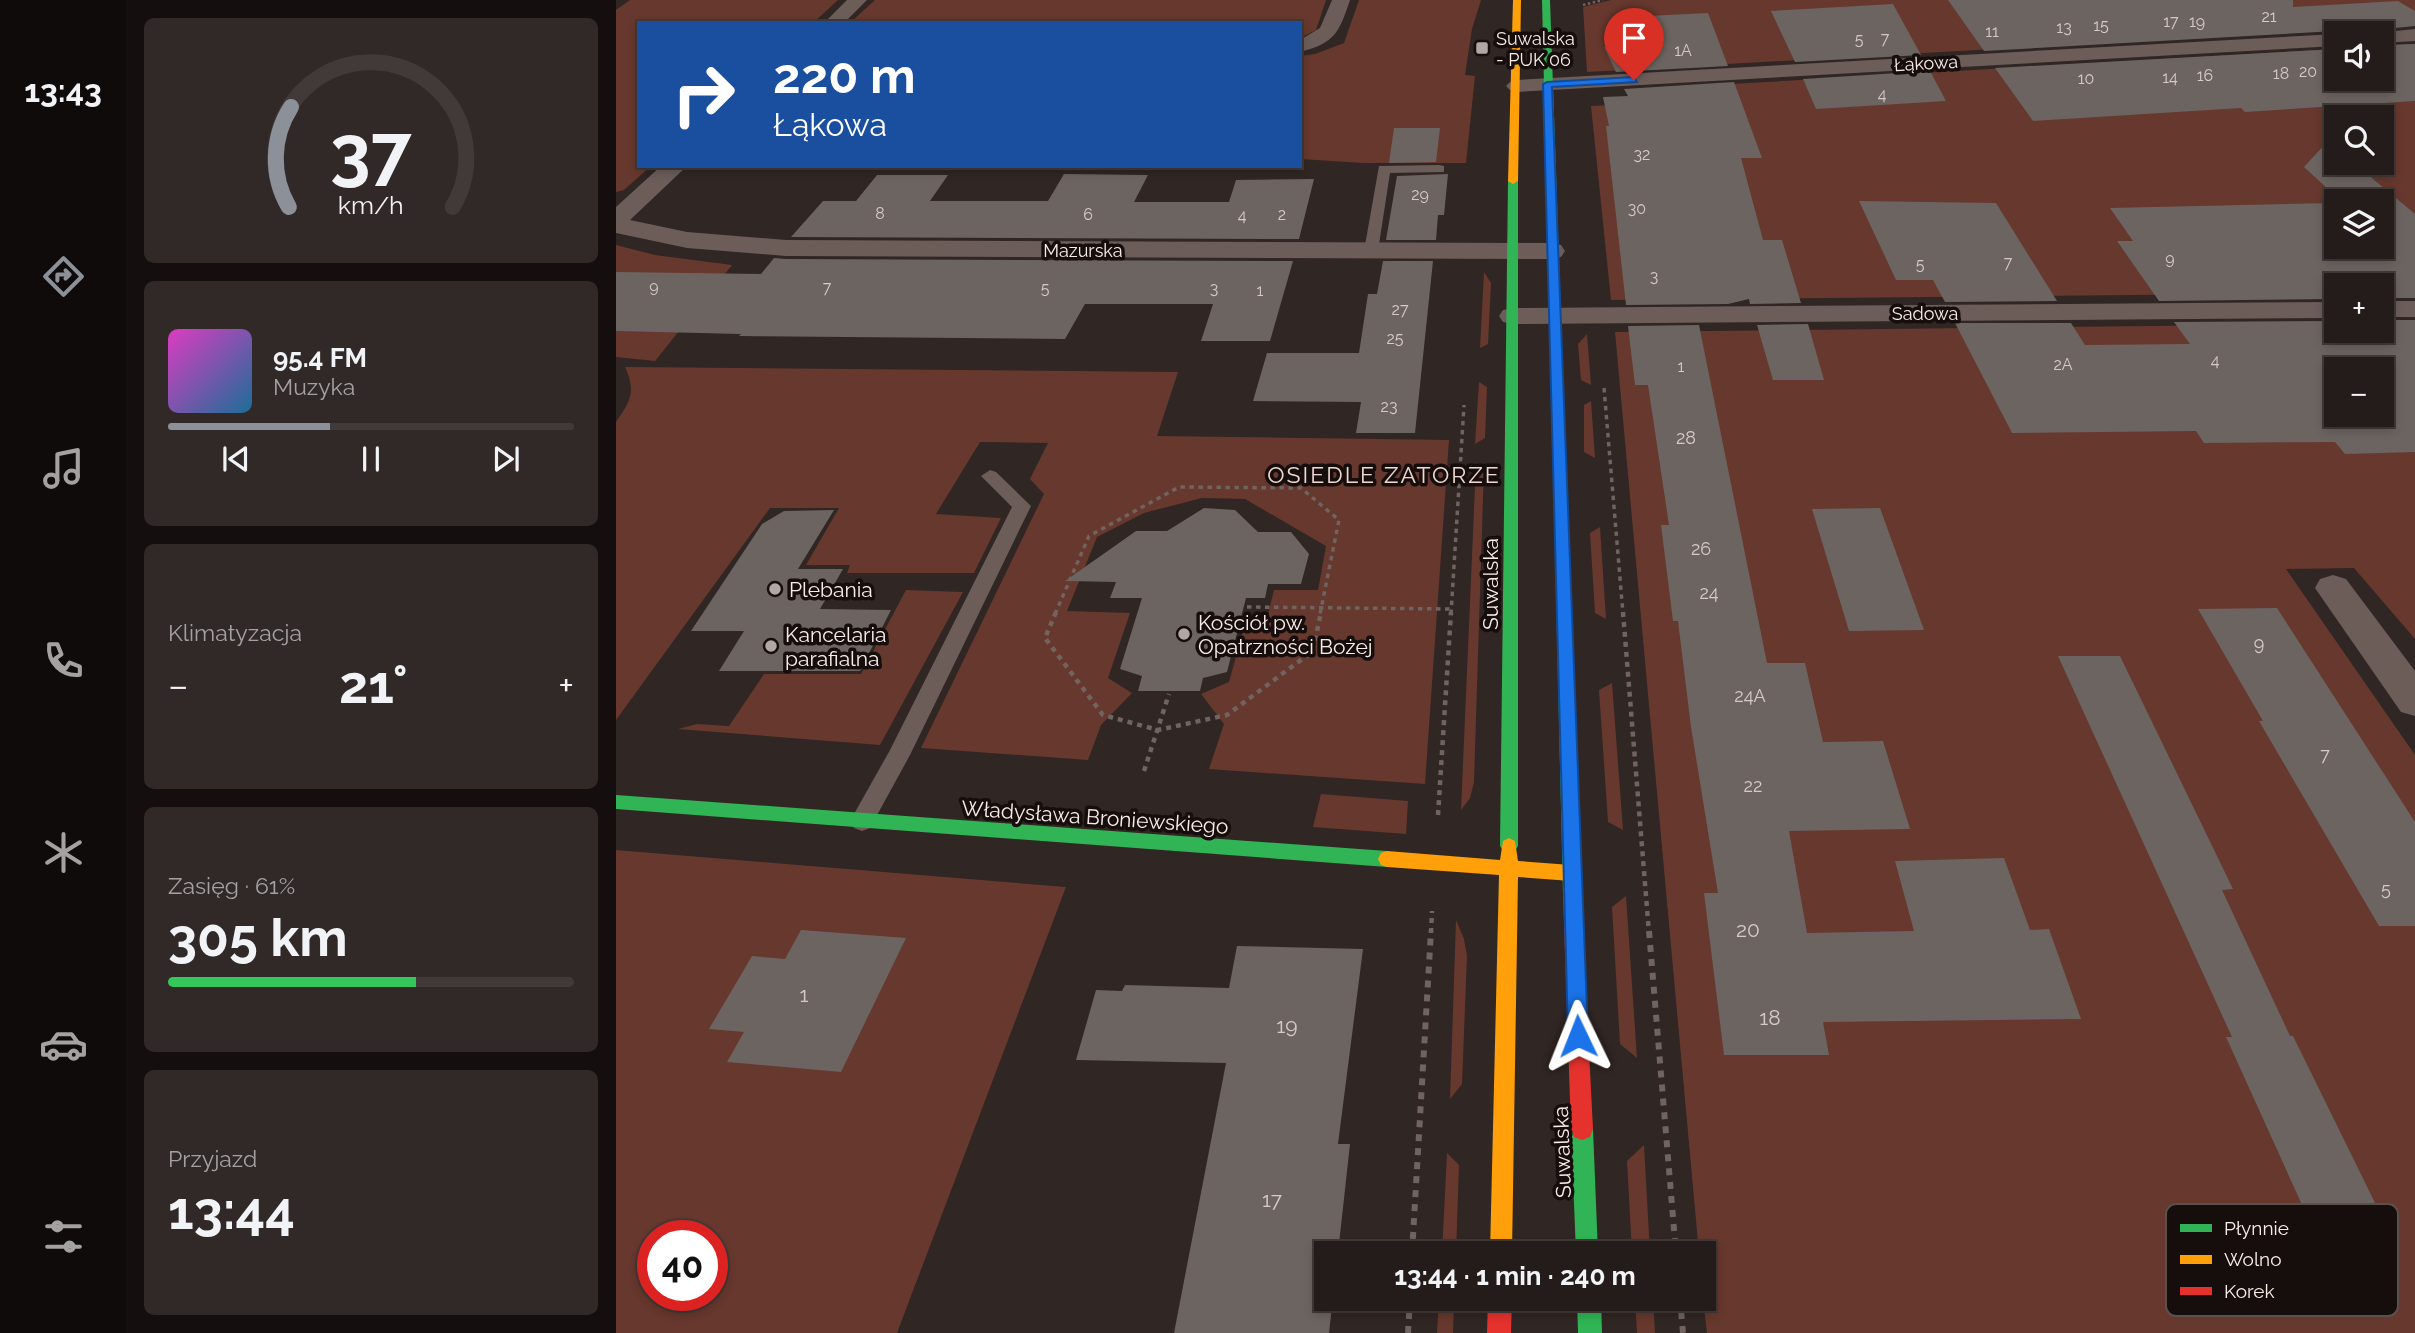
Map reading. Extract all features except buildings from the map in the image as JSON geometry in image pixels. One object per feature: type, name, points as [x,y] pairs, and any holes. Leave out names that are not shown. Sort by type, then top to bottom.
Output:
[{"type":"street","points":[[835,21],[858,0]]},
{"type":"street","points":[[1302,45],[1329,34],[1341,0]]},
{"type":"street","name":"Suwalska","points":[[1501,1241],[1517,0]]},
{"type":"street","name":"Suwalska","points":[[1546,0],[1571,873],[1586,1241]]},
{"type":"street","points":[[2394,36],[2415,35]]},
{"type":"street","name":"Łąkowa","points":[[1517,86],[2324,41]]},
{"type":"street","points":[[616,222],[673,168]]},
{"type":"street","name":"Mazurska","points":[[616,222],[687,240],[786,248],[1552,251]]},
{"type":"street","points":[[2394,309],[2415,309]]},
{"type":"street","name":"Sadowa","points":[[1513,316],[2324,310]]},
{"type":"street","points":[[2333,588],[2415,701]]},
{"type":"street","name":"Władysława Broniewskiego","points":[[616,802],[1571,873]]},
{"type":"street","points":[[1499,1333],[1500,1311]]},
{"type":"street","points":[[1589,1311],[1590,1333]]},
{"type":"lane","points":[[1371,251],[1384,169],[1439,169]]},
{"type":"lane","points":[[862,821],[899,755],[1022,506],[990,476]]},
{"type":"path","points":[[1576,7],[1603,0]]},
{"type":"path","points":[[1604,383],[1675,1241]]},
{"type":"path","points":[[1438,825],[1464,405]]},
{"type":"path","points":[[1179,487],[1301,488],[1339,520],[1324,608],[1313,651],[1227,715],[1158,730],[1104,715],[1045,638],[1089,536],[1179,487]]},
{"type":"path","points":[[1247,607],[1452,609]]},
{"type":"path","points":[[1144,771],[1169,694]]},
{"type":"path","points":[[1413,1241],[1432,899]]},
{"type":"path","points":[[1408,1333],[1409,1311]]},
{"type":"path","points":[[1681,1311],[1683,1333]]},
{"type":"shaded area","points":[[630,0],[838,0],[815,21],[637,21],[637,168],[649,168],[624,190],[616,192],[616,10]]},
{"type":"shaded area","points":[[875,0],[1326,0],[1316,30],[1302,37],[1302,21],[852,21]]},
{"type":"shaded area","points":[[1359,0],[1481,0],[1472,29],[1465,75],[1475,76],[1466,163],[1363,163],[1302,159],[1302,56],[1315,54],[1344,43]]},
{"type":"shaded area","points":[[1611,0],[2415,0],[2415,25],[2394,26],[2394,21],[2324,21],[2324,30],[1587,72],[1583,7]]},
{"type":"shaded area","points":[[2415,44],[2415,292],[2394,293],[2394,273],[2324,273],[2324,293],[1611,300],[1591,106],[1739,99],[1731,84],[2324,50],[2324,91],[2394,91],[2394,45]]},
{"type":"shaded area","points":[[616,245],[655,255],[732,265],[655,361],[616,357]]},
{"type":"shaded area","points":[[1484,272],[1491,283],[1488,344],[1480,348]]},
{"type":"shaded area","points":[[2415,323],[2415,639],[2354,568],[2286,569],[2415,755],[2415,1333],[1707,1333],[1704,1311],[1716,1311],[1716,1241],[1698,1241],[1615,332],[2324,324],[2324,343],[2394,343],[2394,324]]},
{"type":"shaded area","points":[[1587,334],[1591,385],[1581,380],[1578,344]]},
{"type":"shaded area","points":[[625,367],[1178,372],[1157,436],[1449,440],[1425,784],[1209,769],[1224,724],[1201,694],[1229,682],[1246,620],[1267,619],[1274,590],[1318,590],[1326,546],[1245,499],[1202,498],[1144,513],[1097,537],[1067,611],[1130,613],[1108,678],[1132,693],[1101,725],[1088,760],[921,748],[1044,494],[1030,479],[1048,443],[980,442],[936,514],[1001,518],[974,573],[847,573],[850,565],[806,565],[839,508],[770,508],[616,720],[616,422],[630,396],[630,383]]},
{"type":"shaded area","points":[[1479,382],[1487,387],[1485,438],[1475,444]]},
{"type":"shaded area","points":[[1591,401],[1595,458],[1584,452],[1584,405]]},
{"type":"shaded area","points":[[1476,463],[1484,466],[1474,782],[1470,798],[1461,810]]},
{"type":"shaded area","points":[[1600,527],[1606,619],[1595,613],[1590,533]]},
{"type":"shaded area","points":[[906,590],[963,592],[880,745],[678,729],[697,724],[729,726],[764,674],[861,674]]},
{"type":"shaded area","points":[[1612,683],[1623,830],[1608,822],[1599,690]]},
{"type":"shaded area","points":[[1321,794],[1408,801],[1406,834],[1313,827]]},
{"type":"shaded area","points":[[616,850],[1066,887],[897,1333],[616,1333]]},
{"type":"shaded area","points":[[1626,896],[1637,1058],[1620,1044],[1612,907]]},
{"type":"shaded area","points":[[1456,920],[1467,956],[1462,1084],[1450,1099]]},
{"type":"shaded area","points":[[1644,1145],[1649,1241],[1631,1241],[1627,1161]]},
{"type":"shaded area","points":[[1447,1153],[1459,1165],[1456,1241],[1443,1241]]},
{"type":"shaded area","points":[[1438,1311],[1454,1311],[1453,1333],[1437,1333]]},
{"type":"shaded area","points":[[1636,1311],[1654,1311],[1655,1333],[1637,1333]]},
{"type":"traffic: fast","points":[[1546,0],[1572,894]]},
{"type":"traffic: fast","points":[[1509,846],[1513,181]]},
{"type":"traffic: fast","points":[[616,802],[1387,859]]},
{"type":"traffic: fast","points":[[1582,1129],[1587,1241]]},
{"type":"traffic: fast","points":[[1589,1311],[1590,1333]]},
{"type":"traffic: slow","points":[[1513,181],[1517,0]]},
{"type":"traffic: slow","points":[[1501,1241],[1509,846]]},
{"type":"traffic: slow","points":[[1387,859],[1571,873]]},
{"type":"traffic: jam","points":[[1572,894],[1582,1129]]},
{"type":"traffic: jam","points":[[1499,1333],[1500,1311]]},
{"type":"place","name":"Suwalska - PUK 06","points":[[1482,48]]},
{"type":"place","name":"Plebania","points":[[775,589]]},
{"type":"place","name":"Kościół pw. Opatrzności Bożej","points":[[1184,634]]},
{"type":"place","name":"Kancelaria parafialna","points":[[771,646]]},
{"type":"district","name":"OSIEDLE ZATORZE","points":[[1384,474]]},
{"type":"route","points":[[1578,1036],[1547,84],[1634,80]]}]
